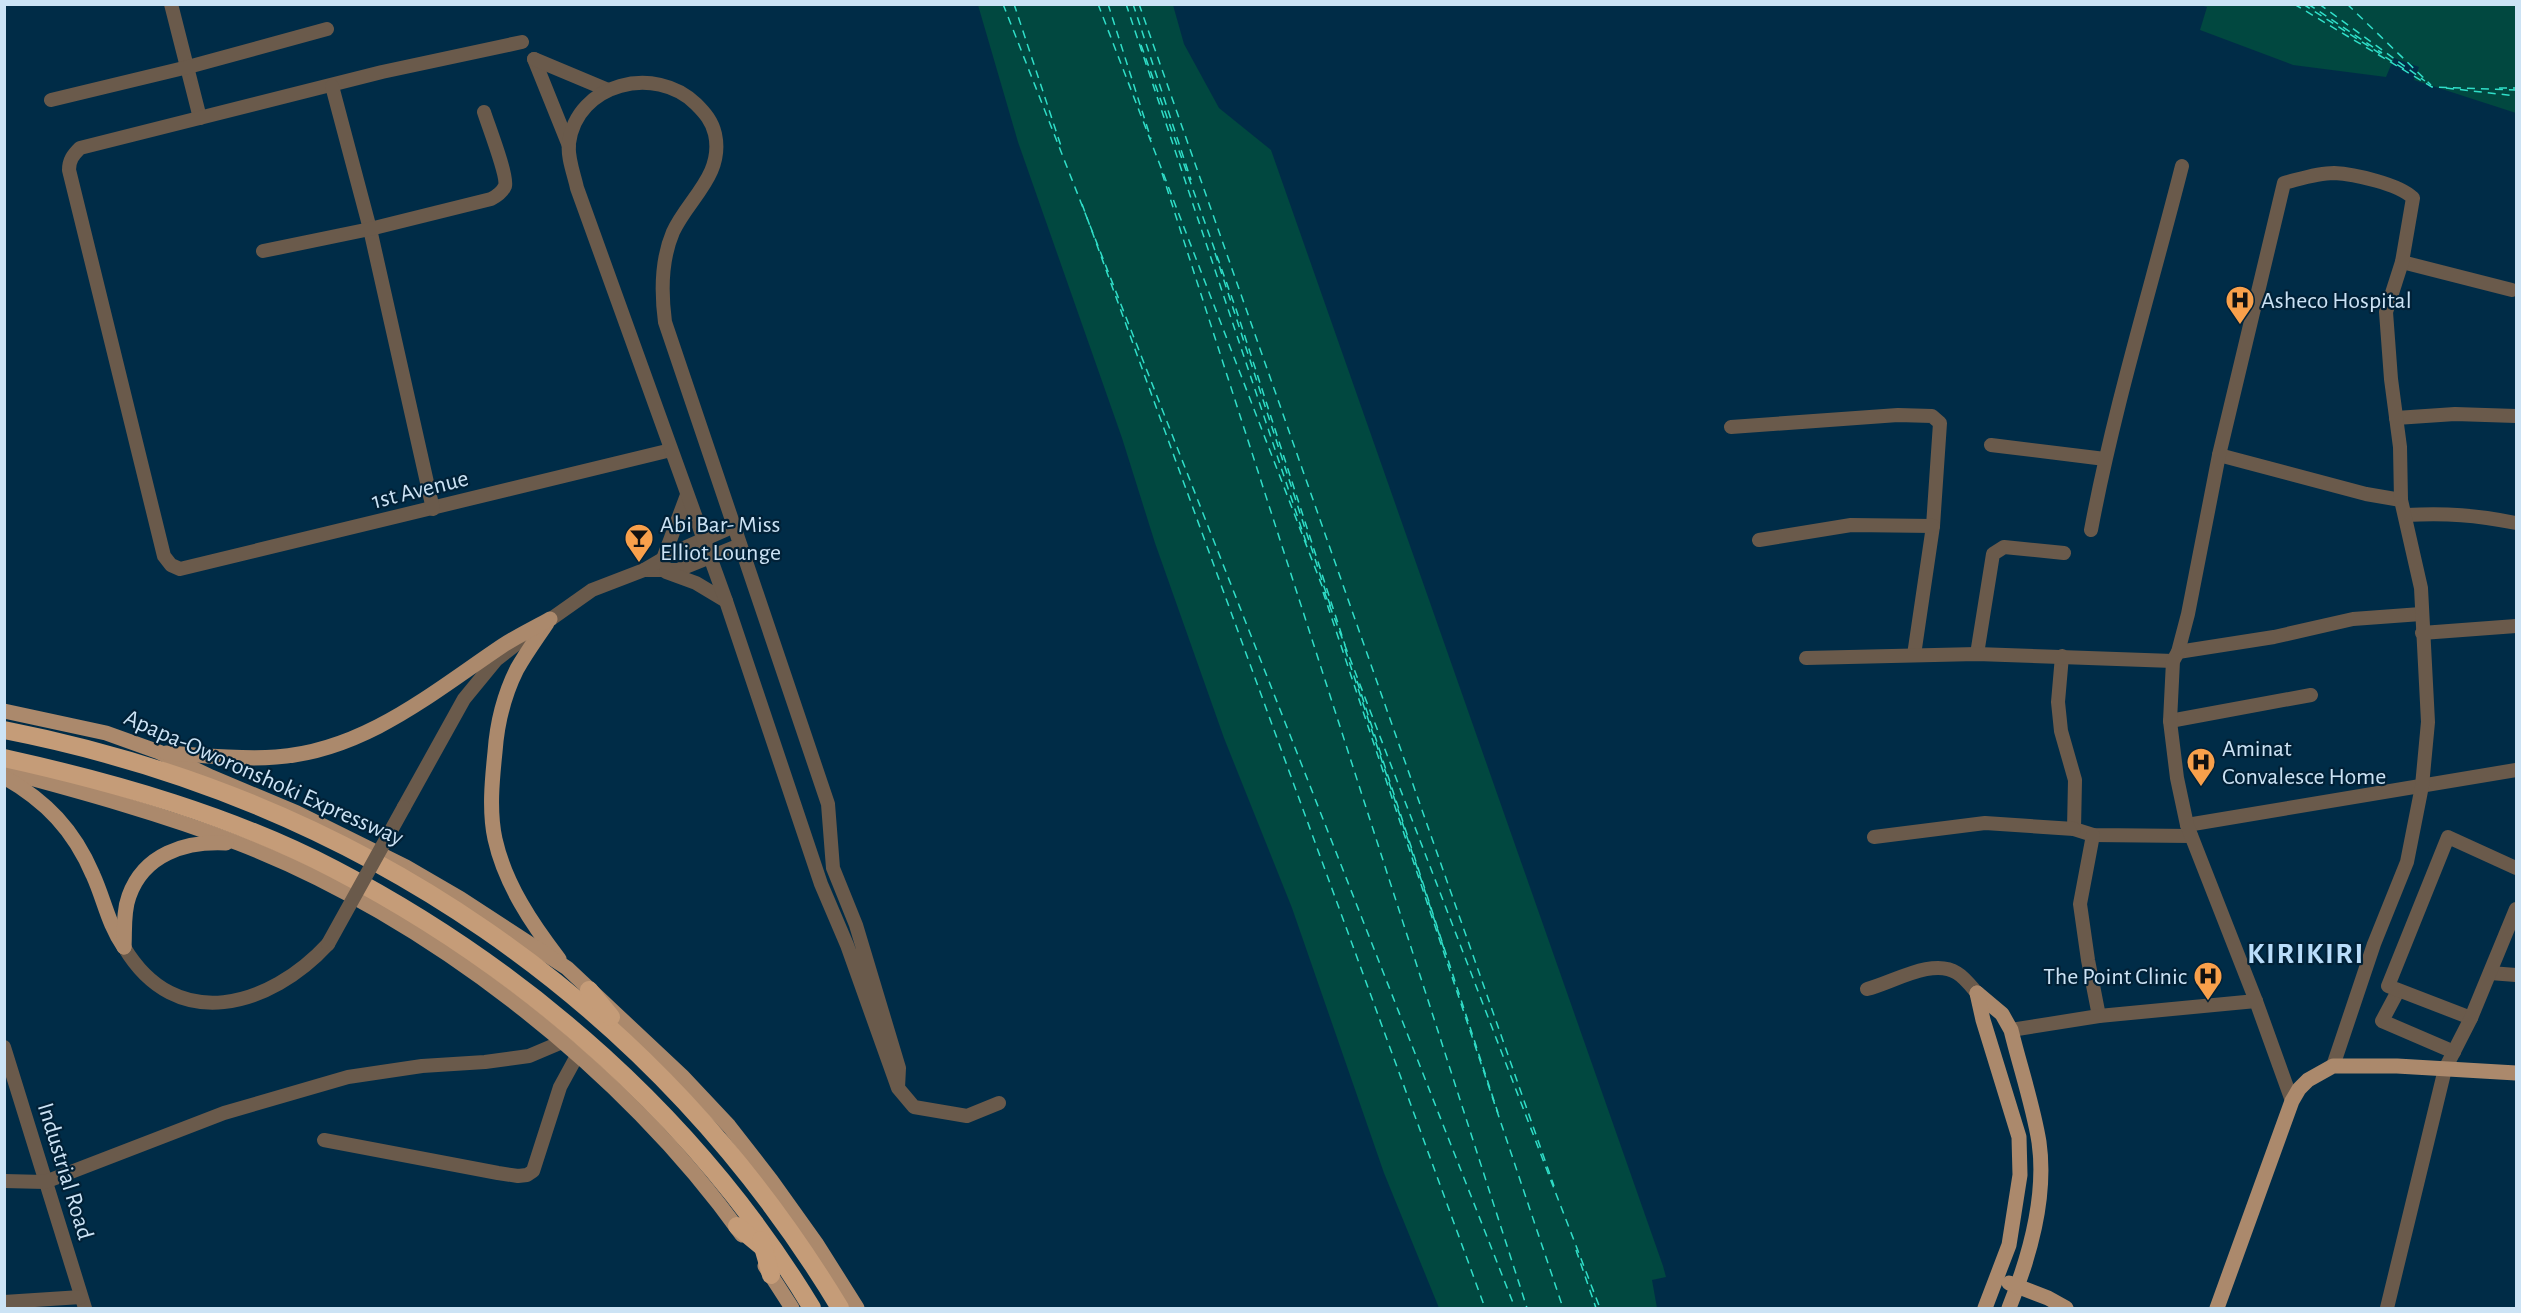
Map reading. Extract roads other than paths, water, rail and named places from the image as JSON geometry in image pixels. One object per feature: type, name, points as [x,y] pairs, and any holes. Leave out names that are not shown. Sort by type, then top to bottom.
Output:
[{"type":"highway","name":"Apapa-Oworonshoki Expressway","points":[[12,723],[52,740],[197,782],[265,809],[339,843],[448,903],[585,995],[622,1030],[748,1176],[781,1219],[840,1308]]},
{"type":"highway","points":[[4,758],[133,791],[199,812],[262,837],[333,868],[444,934],[568,1024],[620,1071],[700,1155],[745,1224],[764,1248],[790,1271]]},
{"type":"highway","points":[[585,995],[610,1014],[622,1030]]},
{"type":"highway","points":[[745,1224],[790,1271],[812,1308]]},
{"type":"highway","points":[[764,1248],[771,1275]]},
{"type":"main road","points":[[159,752],[232,757],[277,757],[323,749],[359,737],[396,718],[504,645],[550,619]]},
{"type":"main road","points":[[550,619],[517,669],[504,699],[496,739],[492,812],[495,839],[514,889],[534,927],[567,968]]},
{"type":"main road","name":"Apapa-Oworonshoki Expressway","points":[[4,711],[12,723],[106,733],[159,752],[211,777],[297,813],[406,867],[461,899],[567,968],[585,995]]},
{"type":"main road","points":[[4,771],[106,799],[239,843],[330,884],[474,972],[578,1054],[745,1224],[771,1275],[792,1308]]},
{"type":"main road","points":[[4,777],[25,788],[47,806],[78,846],[93,875],[113,931],[124,946]]},
{"type":"main road","points":[[124,946],[128,897],[138,876],[151,864],[168,852],[184,846],[204,842],[239,843]]},
{"type":"main road","points":[[1977,993],[2002,1014],[2010,1030],[2039,1143],[2036,1214],[2015,1307],[1988,1303],[2009,1245],[2017,1205],[2020,1175],[2019,1137],[1983,1020],[1977,993]]},
{"type":"main road","name":"Apapa-Oworonshoki Expressway","points":[[622,1030],[682,1076],[729,1126],[816,1243],[857,1308]]},
{"type":"main road","points":[[2210,1308],[2219,1302],[2292,1101],[2308,1080],[2333,1066],[2397,1066],[2517,1073]]},
{"type":"main road","points":[[1998,1280],[2048,1298],[2066,1308]]},
{"type":"street","points":[[171,4],[200,118],[382,72],[522,42]]},
{"type":"street","points":[[51,100],[188,67],[327,29]]},
{"type":"street","points":[[608,90],[534,59],[569,146],[577,188],[726,602],[821,884],[847,945],[898,1088],[914,1107],[967,1116],[999,1103]]},
{"type":"street","points":[[569,146],[572,130],[579,115],[597,97],[624,83],[652,82],[677,89],[709,117],[716,135],[711,174],[674,231],[664,258],[662,298],[665,322],[828,804],[833,868],[856,925],[899,1068],[898,1088]]},
{"type":"street","points":[[332,86],[370,229],[433,509]]},
{"type":"street","points":[[263,251],[370,229],[500,195],[506,185],[504,173],[484,112]]},
{"type":"street","name":"1st Avenue","points":[[200,118],[80,148],[69,161],[164,556],[171,565],[180,569],[671,450]]},
{"type":"street","points":[[2091,530],[2105,459],[2182,166]]},
{"type":"street","points":[[2292,1101],[2256,1001],[2189,830],[2177,778],[2169,721],[2176,656],[2219,455],[2284,183],[2314,175],[2335,173],[2378,182],[2407,192],[2413,198],[2402,262],[2386,312],[2400,447],[2401,501],[2421,588],[2422,633],[2427,666],[2428,722],[2422,786],[2407,862],[2374,944],[2333,1066]]},
{"type":"street","points":[[2402,262],[2512,290]]},
{"type":"street","points":[[2396,418],[2455,414],[2517,416]]},
{"type":"street","points":[[1731,427],[1898,415],[1932,416],[1940,423],[1933,526],[1914,655]]},
{"type":"street","points":[[1991,445],[2105,459]]},
{"type":"street","points":[[2219,455],[2401,501]]},
{"type":"street","points":[[664,565],[687,495]]},
{"type":"street","points":[[2406,515],[2454,513],[2486,516],[2517,523]]},
{"type":"street","points":[[1759,540],[1851,525],[1933,526]]},
{"type":"street","points":[[124,946],[141,971],[158,986],[184,999],[212,1003],[239,1000],[268,991],[311,962],[328,944],[464,699],[496,660],[592,590],[644,570],[664,565],[702,539],[734,526]]},
{"type":"street","points":[[664,565],[678,570],[740,545]]},
{"type":"street","points":[[1977,654],[1993,554],[2004,547],[2064,553]]},
{"type":"street","points":[[664,565],[726,602]]},
{"type":"street","points":[[1806,658],[1977,654],[2176,656],[2353,619],[2421,614]]},
{"type":"street","points":[[2422,633],[2517,626]]},
{"type":"street","points":[[2062,656],[2058,702],[2061,731],[2075,780],[2074,829]]},
{"type":"street","points":[[2169,721],[2312,695]]},
{"type":"street","points":[[1874,837],[1985,823],[2074,829],[2093,835],[2189,830],[2517,770]]},
{"type":"street","points":[[2093,835],[2080,904],[2099,1016]]},
{"type":"street","points":[[2471,1018],[2388,986],[2448,837],[2517,868]]},
{"type":"street","points":[[2387,1308],[2445,1069],[2471,1018],[2517,909]]},
{"type":"street","points":[[1867,989],[1936,967],[1958,973],[1977,993]]},
{"type":"street","points":[[2490,973],[2517,975]]},
{"type":"street","points":[[2398,991],[2382,1021],[2454,1053]]},
{"type":"street","points":[[2010,1030],[2099,1016],[2256,1001]]},
{"type":"street","points":[[4,1180],[45,1182],[224,1113],[348,1077],[422,1066],[530,1056],[562,1042]]},
{"type":"street","name":"Industrial Road","points":[[4,1047],[6,1062],[83,1303]]},
{"type":"street","points":[[324,1140],[498,1173],[527,1175],[533,1171],[560,1088],[578,1054]]},
{"type":"street","points":[[4,1302],[83,1303]]},
{"type":"place","name":"Asheco Hospital","points":[[2240,326]]},
{"type":"place","name":"Abi Bar- Miss Elliot Lounge","points":[[639,564]]},
{"type":"place","name":"Aminat Convalesce Home","points":[[2201,788]]},
{"type":"place","name":"The Point Clinic","points":[[2208,1002]]},
{"type":"district","name":"KIRIKIRI","points":[[2306,953]]}]
